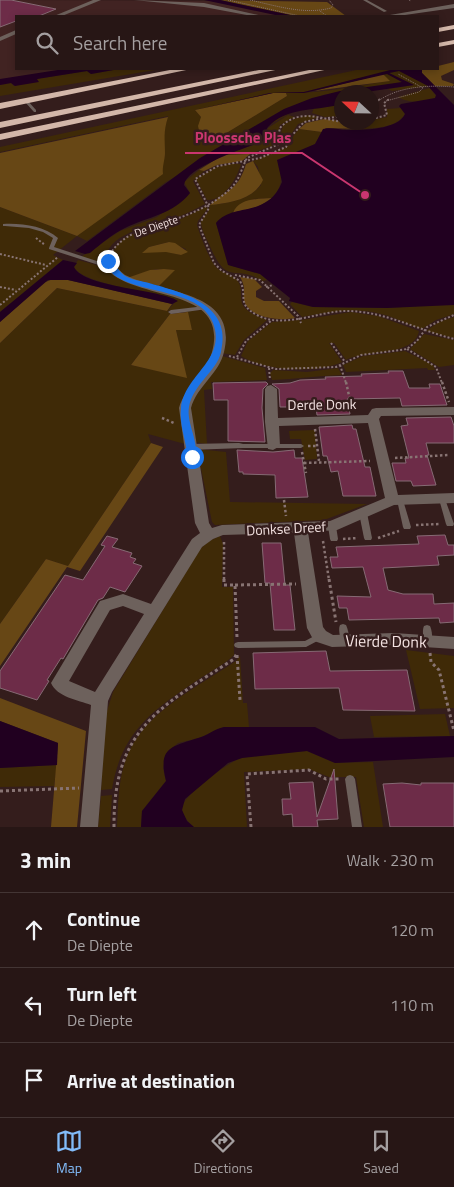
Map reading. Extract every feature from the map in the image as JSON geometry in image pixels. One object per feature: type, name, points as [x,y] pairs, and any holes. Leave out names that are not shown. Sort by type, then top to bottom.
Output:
[{"type":"highway","points":[[439,22],[454,19]]},
{"type":"highway","points":[[439,30],[454,27]]},
{"type":"highway","points":[[439,37],[454,34]]},
{"type":"highway","points":[[439,45],[454,42]]},
{"type":"highway","points":[[0,106],[182,70]]},
{"type":"highway","points":[[0,117],[237,70]]},
{"type":"highway","points":[[0,124],[271,70]]},
{"type":"highway","points":[[0,138],[321,70]]},
{"type":"highway","points":[[0,99],[126,81]]},
{"type":"street","points":[[60,15],[98,0]]},
{"type":"street","points":[[136,0],[204,4],[255,15]]},
{"type":"street","points":[[387,13],[454,6]]},
{"type":"street","points":[[0,39],[15,32]]},
{"type":"street","points":[[89,827],[100,701],[105,689],[192,549],[215,532],[202,523],[185,418],[187,399],[217,354],[220,341],[218,325],[206,308],[173,292],[125,279],[110,267]]},
{"type":"street","name":"Derde Donk","points":[[271,389],[273,446]]},
{"type":"street","name":"Derde Donk","points":[[396,500],[373,419],[376,412],[453,411]]},
{"type":"street","name":"Derde Donk","points":[[271,422],[373,419]]},
{"type":"street","points":[[190,447],[239,446]]},
{"type":"street","name":"Donkse Dreef","points":[[215,532],[293,527],[333,533],[363,513],[396,500],[448,498]]},
{"type":"street","points":[[293,527],[309,584],[315,628],[320,636]]},
{"type":"street","points":[[100,701],[67,690],[58,683],[105,605],[123,600],[154,611]]},
{"type":"street","name":"Vierde Donk","points":[[320,636],[332,641],[344,634],[394,639],[427,635],[454,643]]},
{"type":"lane","points":[[365,0],[387,13]]},
{"type":"lane","points":[[26,101],[34,110]]},
{"type":"lane","points":[[5,226],[45,231],[56,238],[51,248],[110,267]]},
{"type":"lane","points":[[171,312],[206,308]]},
{"type":"lane","points":[[239,446],[301,446]]},
{"type":"lane","points":[[448,498],[450,524]]},
{"type":"lane","points":[[396,500],[407,528]]},
{"type":"lane","points":[[363,513],[368,538]]},
{"type":"lane","name":"Vierde Donk","points":[[237,649],[306,644],[320,636]]},
{"type":"lane","points":[[350,779],[357,827]]},
{"type":"path","points":[[228,0],[297,15]]},
{"type":"path","points":[[250,0],[299,11],[320,11],[334,5],[329,0]]},
{"type":"path","points":[[292,13],[299,11]]},
{"type":"path","points":[[320,11],[326,15]]},
{"type":"path","points":[[398,74],[423,88]]},
{"type":"path","points":[[379,99],[391,93],[423,88],[454,87]]},
{"type":"path","points":[[379,100],[385,101],[419,92],[423,88]]},
{"type":"path","points":[[379,117],[387,115],[385,101]]},
{"type":"path","points":[[301,323],[300,319],[257,279],[234,275],[217,266],[201,230],[200,221],[209,208],[195,179],[218,166],[244,162],[286,147],[288,145],[280,137],[279,129],[287,121],[308,114],[334,120]]},
{"type":"path","points":[[244,162],[252,154],[285,142],[293,136],[300,124],[334,117]]},
{"type":"path","name":"De Diepte","points":[[110,267],[108,259],[119,240],[137,231],[176,220],[208,204],[234,185],[239,179],[244,162]]},
{"type":"path","points":[[0,305],[46,265],[63,253]]},
{"type":"path","points":[[0,254],[46,265]]},
{"type":"path","points":[[234,275],[243,286],[242,300],[247,309],[272,320],[300,319],[332,312],[360,312],[388,317],[424,332],[454,339]]},
{"type":"path","points":[[266,287],[273,284]]},
{"type":"path","points":[[0,287],[16,290]]},
{"type":"path","points":[[217,354],[237,357],[269,368],[288,370],[323,369],[340,365],[361,354],[407,348],[437,321],[454,315]]},
{"type":"path","points":[[237,357],[246,341],[272,320]]},
{"type":"path","points":[[331,343],[345,362]]},
{"type":"path","points":[[407,348],[436,367],[453,411]]},
{"type":"path","points":[[340,365],[344,373],[354,420]]},
{"type":"path","points":[[314,420],[319,462]]},
{"type":"path","points":[[301,446],[306,473]]},
{"type":"path","points":[[284,500],[293,527]]},
{"type":"path","points":[[215,532],[224,542],[224,585],[309,584]]},
{"type":"path","points":[[323,540],[337,628],[344,634]]},
{"type":"path","points":[[234,585],[240,700]]},
{"type":"path","points":[[427,635],[431,662],[439,670],[453,729]]},
{"type":"path","points":[[114,827],[118,776],[130,743],[141,727],[167,704],[234,660],[237,649]]},
{"type":"path","points":[[250,827],[247,774],[309,770],[326,779],[350,779]]},
{"type":"path","points":[[0,791],[91,788]]},
{"type":"shaded area","points":[[0,0],[217,1],[281,15],[15,15],[15,70],[72,70],[0,82]]},
{"type":"shaded area","points":[[204,0],[220,0],[290,15],[275,15]]},
{"type":"shaded area","points":[[220,0],[327,2],[345,15],[290,15]]},
{"type":"shaded area","points":[[454,62],[454,70],[441,76],[442,80],[454,84],[453,86],[435,86],[422,73],[422,70],[439,70],[439,66]]},
{"type":"shaded area","points":[[58,70],[113,70],[91,74],[87,71],[37,79],[39,82],[15,86],[11,83],[0,85],[0,79]]},
{"type":"shaded area","points":[[113,70],[155,70],[0,96],[0,85],[11,83],[14,86],[36,79],[87,71],[91,74]]},
{"type":"shaded area","points":[[356,70],[395,70],[304,92],[270,93],[195,110],[201,117],[210,143],[287,96],[286,93],[299,93],[334,90],[334,93],[323,95],[166,182],[87,241],[77,236],[162,164],[165,155],[163,133],[168,116],[0,152],[0,147]]},
{"type":"shaded area","points":[[390,70],[422,70],[422,73],[454,105],[454,305],[387,308],[313,307],[289,301],[290,298],[260,274],[228,265],[216,223],[231,213],[259,206],[276,194],[282,182],[277,160],[315,144],[323,129],[379,130],[379,128],[388,126],[401,119],[405,114],[399,106],[401,104],[435,98],[436,95],[428,86],[399,71],[389,73],[414,85],[379,90],[379,85],[402,82],[387,74],[304,93],[273,93],[195,110],[270,93],[304,92]]},
{"type":"shaded area","points":[[398,71],[428,86],[392,91],[388,89],[414,85],[389,73]]},
{"type":"shaded area","points":[[387,73],[403,83],[379,87],[379,85],[363,85],[389,81],[383,74]]},
{"type":"shaded area","points":[[383,74],[390,81],[360,85],[338,85]]},
{"type":"shaded area","points":[[334,86],[334,88],[314,91]]},
{"type":"shaded area","points":[[430,88],[437,97],[428,101],[412,101],[398,97]]},
{"type":"shaded area","points":[[334,92],[334,106],[292,113],[275,121],[268,127],[263,141],[219,158],[195,171],[184,185],[190,193],[176,206],[120,230],[90,253],[85,254],[75,251],[200,158],[284,109],[312,98]]},
{"type":"shaded area","points":[[273,93],[286,93],[287,96],[210,143],[202,143],[198,126],[201,117],[195,110]]},
{"type":"shaded area","points":[[334,105],[334,116],[325,117],[312,113],[314,108]]},
{"type":"shaded area","points":[[401,108],[405,114],[397,122],[379,128],[379,119],[387,117],[387,109]]},
{"type":"shaded area","points":[[288,115],[295,117],[280,125],[277,134],[281,140],[279,143],[250,154],[223,155],[263,141],[268,128]]},
{"type":"shaded area","points":[[309,115],[319,117],[298,124],[290,136],[283,139],[281,133],[283,125],[294,119]]},
{"type":"shaded area","points":[[168,117],[165,131],[163,174],[77,236],[0,207],[0,153]]},
{"type":"shaded area","points":[[324,119],[334,120],[334,128],[326,128],[322,132],[299,129],[306,123]]},
{"type":"shaded area","points":[[299,129],[322,132],[315,144],[278,164],[281,182],[272,198],[253,199],[216,223],[229,265],[260,274],[267,280],[263,281],[253,276],[227,271],[216,258],[201,221],[208,212],[210,205],[238,200],[256,190],[261,185],[258,167],[253,161],[287,147],[289,141]]},
{"type":"shaded area","points":[[250,154],[242,161],[217,165],[204,171],[199,170],[223,155]]},
{"type":"shaded area","points":[[253,161],[263,180],[259,187],[254,192],[240,199],[210,205],[236,184],[246,164]]},
{"type":"shaded area","points":[[230,164],[241,164],[233,182],[219,197],[207,200],[196,179],[214,168]]},
{"type":"shaded area","points":[[199,170],[204,171],[193,181],[205,204],[181,216],[141,228],[119,238],[111,245],[107,254],[107,264],[81,257],[120,231],[157,217],[188,195],[190,193],[184,182]]},
{"type":"shaded area","points":[[272,198],[258,207],[233,213],[244,202]]},
{"type":"shaded area","points":[[0,207],[77,236],[53,255],[63,260],[0,312]]},
{"type":"shaded area","points":[[205,207],[208,208],[197,225],[211,260],[219,270],[233,276],[237,280],[241,288],[243,306],[253,314],[267,320],[244,340],[235,355],[221,353],[220,324],[187,295],[159,286],[174,270],[156,269],[127,278],[114,266],[111,258],[115,249],[128,236],[176,221]],"holes":[[[169,242],[186,249],[181,255],[149,247]]]},
{"type":"shaded area","points":[[169,242],[175,243],[188,252],[181,255],[166,252],[142,253],[149,247]]},
{"type":"shaded area","points":[[63,260],[77,263],[74,267],[81,274],[92,279],[169,297],[178,301],[172,304],[68,280],[48,280],[0,322],[0,312]]},
{"type":"shaded area","points":[[78,260],[104,267],[201,307],[168,311],[170,314],[131,365],[186,377],[176,330],[192,330],[186,311],[205,310],[211,317],[217,341],[208,364],[184,398],[185,444],[148,434],[151,443],[68,566],[46,559],[0,624],[0,343],[57,288],[167,311],[177,300],[91,279],[74,267]]},
{"type":"shaded area","points":[[150,270],[175,270],[159,286],[127,278]]},
{"type":"shaded area","points":[[240,277],[254,279],[262,287],[256,291],[256,297],[264,301],[279,301],[295,318],[275,319],[254,313],[245,303],[244,286]]},
{"type":"shaded area","points":[[53,279],[68,280],[172,304],[167,311],[57,288],[0,343],[0,322],[43,283]]},
{"type":"shaded area","points":[[292,302],[313,307],[387,308],[447,304],[454,305],[454,314],[436,320],[422,329],[386,315],[361,311],[332,312],[302,317],[290,304]]},
{"type":"shaded area","points":[[188,312],[192,330],[176,330],[187,378],[131,365],[170,314]]},
{"type":"shaded area","points":[[351,312],[378,316],[419,331],[415,339],[399,349],[365,354],[346,360],[334,343],[329,343],[342,362],[319,368],[276,368],[241,356],[248,341],[272,322],[299,320],[302,323],[301,320]]},
{"type":"shaded area","points":[[454,317],[454,338],[426,331],[439,322]]},
{"type":"shaded area","points":[[424,334],[454,340],[454,365],[439,367],[410,349]]},
{"type":"shaded area","points":[[405,351],[433,365],[435,370],[428,370],[427,368],[346,372],[343,365],[363,356]]},
{"type":"shaded area","points":[[222,356],[265,368],[267,380],[211,382],[212,389],[204,390],[207,444],[194,442],[190,399]]},
{"type":"shaded area","points":[[338,368],[342,375],[272,380],[270,373],[273,370],[307,372]]},
{"type":"shaded area","points":[[315,430],[317,459],[305,460],[301,439],[290,439],[289,431]]},
{"type":"shaded area","points":[[151,443],[163,447],[80,571],[67,567],[0,666],[0,624],[46,559],[68,566]]},
{"type":"shaded area","points":[[197,449],[226,452],[230,502],[367,504],[324,520],[215,525],[212,522]]},
{"type":"shaded area","points":[[220,536],[223,544],[222,587],[233,587],[234,655],[170,700],[143,722],[132,736],[124,751],[117,768],[112,789],[101,790],[106,714],[113,692],[200,549],[209,541]]},
{"type":"shaded area","points":[[406,650],[454,656],[454,708],[420,709]]},
{"type":"shaded area","points":[[240,656],[243,703],[247,703],[249,727],[224,727],[199,738],[178,743],[167,753],[163,768],[166,781],[142,811],[141,827],[117,827],[121,778],[132,745],[156,716],[187,692],[236,661]]},
{"type":"shaded area","points":[[0,698],[86,731],[77,827],[51,827],[58,743],[0,721]]},
{"type":"shaded area","points":[[445,714],[450,736],[374,737],[370,716]]},
{"type":"shaded area","points":[[0,721],[58,743],[57,765],[0,768]]},
{"type":"shaded area","points":[[224,727],[315,727],[339,739],[454,736],[454,757],[335,763],[307,751],[242,758],[228,763],[185,799],[182,810],[187,821],[194,827],[141,827],[142,811],[166,781],[164,762],[168,750]]},
{"type":"shaded area","points":[[307,751],[335,763],[373,762],[383,827],[364,827],[356,777],[329,777],[309,769],[244,772],[247,827],[194,827],[184,816],[182,808],[190,795],[208,779],[236,760],[258,755]]},
{"type":"shaded area","points":[[57,765],[54,786],[0,787],[0,768]]},
{"type":"shaded area","points":[[112,795],[110,827],[98,827],[101,796]]},
{"type":"building","points":[[0,0],[11,0],[56,9],[41,15],[15,15],[15,21],[0,27]]},
{"type":"building","points":[[388,371],[403,371],[409,388],[430,388],[429,384],[440,384],[447,405],[402,406],[400,398],[347,399],[350,414],[317,415],[316,407],[280,407],[279,389],[272,384],[326,379],[325,377],[389,373]]},
{"type":"building","points":[[266,382],[268,384],[263,389],[262,408],[265,442],[228,441],[228,400],[214,400],[213,383]]},
{"type":"building","points":[[451,417],[454,426],[454,443],[426,443],[429,455],[427,455],[436,485],[413,486],[411,481],[396,481],[392,463],[406,463],[405,458],[409,458],[401,426],[408,425],[406,418]]},
{"type":"building","points":[[352,425],[353,429],[356,429],[365,467],[370,467],[376,496],[343,496],[338,471],[331,472],[327,456],[323,456],[319,427]]},
{"type":"building","points":[[237,450],[273,452],[294,450],[295,458],[302,458],[308,497],[276,498],[275,475],[243,474],[243,472],[239,472]]},
{"type":"building","points":[[445,535],[448,545],[454,545],[454,555],[437,556],[439,565],[383,568],[388,590],[403,594],[433,594],[434,604],[454,603],[454,622],[440,623],[439,618],[349,620],[347,608],[339,608],[337,596],[371,597],[363,567],[332,568],[330,557],[338,557],[336,547],[419,544],[417,536]]},
{"type":"building","points":[[107,536],[118,539],[112,547],[132,553],[130,557],[136,559],[133,563],[142,566],[125,592],[110,587],[103,598],[98,600],[63,659],[61,658],[47,680],[49,681],[37,700],[0,688],[0,671],[65,575],[83,580],[105,546],[101,545]]},
{"type":"building","points":[[262,543],[281,543],[285,585],[290,585],[295,630],[274,630],[270,583],[265,583]]},
{"type":"building","points":[[326,651],[330,671],[407,670],[415,711],[343,710],[339,688],[255,689],[253,653]]},
{"type":"building","points":[[334,769],[338,819],[317,820],[318,827],[293,827],[292,814],[283,815],[282,799],[291,799],[289,783],[313,782],[317,817]]},
{"type":"building","points":[[421,783],[454,783],[454,827],[390,827],[383,784],[421,785]]},
{"type":"place","name":"Ploossche Plas","points":[[365,195]]},
{"type":"route","points":[[108,261],[110,267],[125,279],[173,292],[196,301],[214,316],[218,325],[220,341],[217,354],[191,390],[185,408],[192,457]]}]
